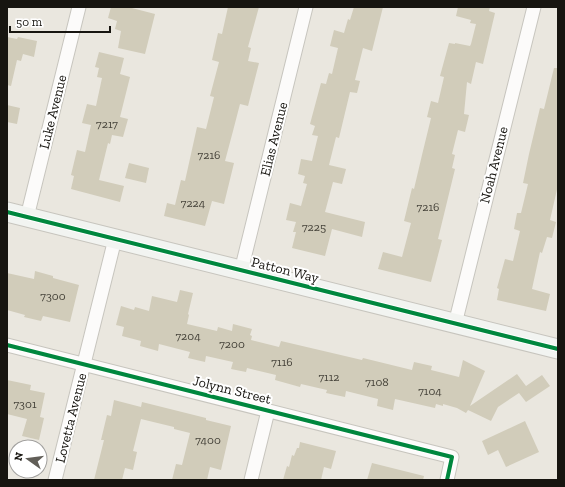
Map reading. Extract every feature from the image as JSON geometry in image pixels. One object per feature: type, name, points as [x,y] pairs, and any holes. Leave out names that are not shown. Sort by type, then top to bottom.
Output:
[{"type":"street","name":"Luke Avenue","points":[[27,218],[79,7]]},
{"type":"street","name":"Elias Avenue","points":[[241,271],[306,7]]},
{"type":"street","name":"Noah Avenue","points":[[455,324],[534,7]]},
{"type":"street","name":"Patton Way","points":[[7,212],[558,349]]},
{"type":"street","name":"Lovetta Avenue","points":[[55,480],[115,239]]},
{"type":"street","name":"Jolynn Street","points":[[7,345],[452,457],[447,480]]},
{"type":"street","points":[[251,480],[268,410]]},
{"type":"building","points":[[111,7],[128,7],[155,14],[145,54],[118,48],[121,31],[115,29],[117,21],[108,18]]},
{"type":"building","points":[[228,7],[259,7],[248,47],[251,48],[248,61],[259,63],[248,106],[240,104],[225,161],[234,163],[224,204],[212,201],[205,226],[164,216],[167,203],[175,205],[181,180],[185,181],[197,127],[206,129],[214,97],[210,96],[219,62],[212,60],[218,33],[222,34]]},
{"type":"building","points":[[354,7],[383,7],[372,51],[363,48],[355,80],[360,81],[357,93],[350,92],[339,138],[336,137],[329,165],[346,169],[342,184],[333,182],[325,212],[365,222],[362,237],[332,229],[325,256],[292,248],[296,232],[293,232],[296,222],[286,220],[290,203],[301,206],[307,184],[303,183],[305,176],[298,174],[301,159],[312,161],[318,136],[312,135],[315,126],[310,124],[321,83],[326,84],[329,73],[332,74],[338,48],[330,46],[334,30],[344,33],[348,19],[350,20]]},
{"type":"building","points":[[458,7],[490,7],[489,11],[495,13],[483,64],[476,62],[471,84],[467,82],[464,114],[469,115],[465,132],[458,130],[452,154],[455,155],[452,168],[455,169],[438,239],[442,240],[431,282],[378,269],[383,252],[402,257],[411,223],[404,221],[412,188],[414,189],[431,118],[427,117],[431,101],[438,103],[444,77],[440,76],[449,43],[470,46],[471,44],[476,24],[470,23],[471,20],[456,16]]},
{"type":"building","points":[[7,37],[17,39],[18,37],[37,41],[34,57],[23,54],[21,61],[17,60],[11,86],[7,85]]},
{"type":"building","points":[[99,52],[124,58],[120,74],[130,77],[120,117],[128,119],[123,137],[112,135],[110,144],[108,143],[99,180],[124,186],[120,202],[71,189],[74,176],[71,175],[77,150],[85,152],[91,125],[82,123],[87,104],[96,106],[102,78],[97,77],[99,68],[95,67]]},
{"type":"building","points":[[554,68],[558,68],[558,185],[550,220],[556,222],[552,238],[547,237],[542,253],[540,252],[532,289],[550,294],[546,311],[497,300],[499,289],[497,288],[505,259],[513,261],[520,231],[514,229],[517,213],[521,213],[528,184],[523,183],[529,154],[540,108],[544,109]]},
{"type":"building","points":[[7,105],[20,108],[17,124],[7,122]]},
{"type":"building","points":[[129,163],[149,168],[146,183],[125,178]]},
{"type":"building","points":[[35,271],[53,276],[53,278],[79,285],[70,322],[43,316],[41,321],[24,317],[25,315],[7,310],[7,273],[34,279]]},
{"type":"building","points":[[180,290],[193,293],[187,324],[217,331],[218,327],[232,331],[233,324],[252,329],[250,335],[252,336],[251,340],[279,347],[281,341],[412,370],[414,362],[432,366],[431,370],[459,377],[463,360],[485,371],[470,406],[517,374],[526,386],[542,375],[550,386],[526,402],[519,393],[498,407],[491,421],[468,410],[466,413],[457,408],[443,404],[443,406],[436,404],[435,408],[395,399],[393,410],[377,406],[378,399],[346,391],[345,397],[326,393],[327,390],[301,384],[300,387],[275,380],[276,375],[247,368],[246,372],[231,369],[233,362],[206,356],[205,362],[188,358],[190,352],[159,344],[158,351],[140,346],[141,341],[122,336],[124,327],[116,325],[121,306],[134,310],[135,307],[149,311],[152,296],[177,302]]},
{"type":"building","points":[[7,380],[31,385],[30,390],[45,393],[40,417],[44,418],[39,439],[22,436],[27,419],[7,414]]},
{"type":"building","points":[[114,400],[141,407],[142,402],[206,418],[206,420],[231,426],[221,470],[210,467],[207,480],[172,480],[176,464],[182,465],[190,433],[174,429],[174,427],[141,419],[133,451],[137,452],[133,470],[125,468],[122,480],[94,480],[104,440],[101,440],[107,415],[111,416]]},
{"type":"building","points":[[525,421],[539,452],[506,467],[498,450],[488,455],[482,441]]},
{"type":"building","points":[[300,442],[336,451],[331,469],[324,467],[321,480],[283,480],[287,466],[289,467],[292,455],[294,456],[297,448],[299,448]]},
{"type":"building","points":[[372,463],[424,476],[423,480],[367,480]]},
{"type":"cycle path","points":[[7,212],[558,349]]},
{"type":"cycle path","points":[[7,345],[452,457],[447,480]]}]
